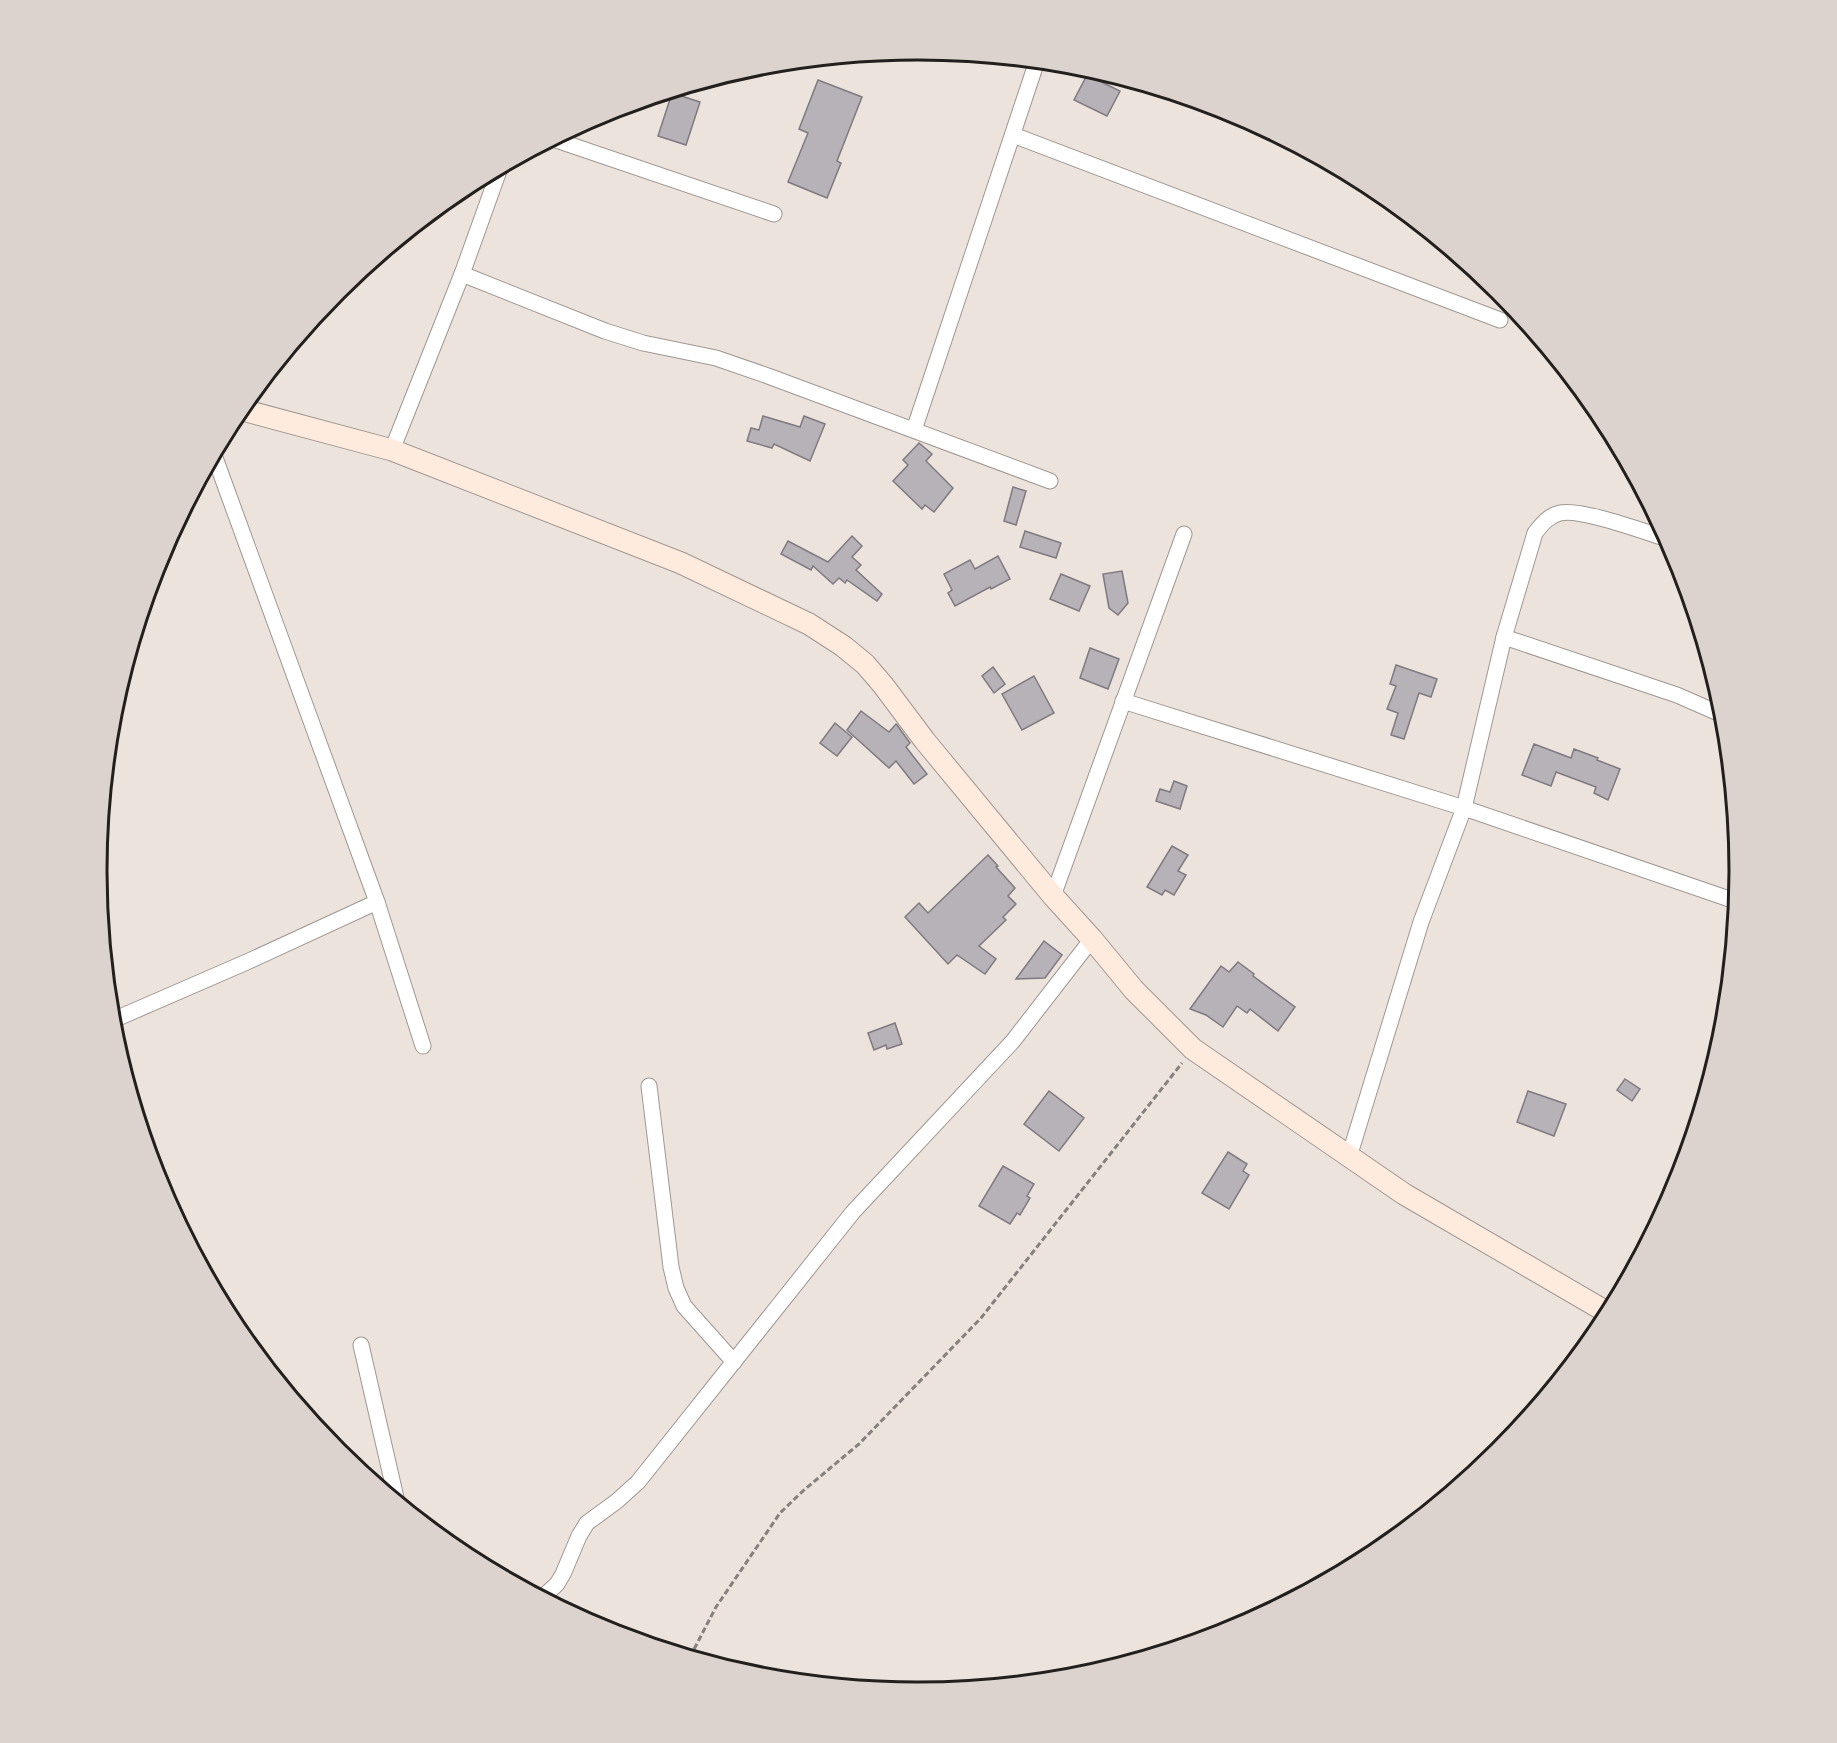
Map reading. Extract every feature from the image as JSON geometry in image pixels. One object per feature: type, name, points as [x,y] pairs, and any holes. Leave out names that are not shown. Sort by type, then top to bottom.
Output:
[{"type":"main road","points":[[250,413],[392,450],[681,563],[810,624],[865,664],[1053,896],[1134,990],[1193,1049],[1404,1194],[1601,1309]]},
{"type":"street","points":[[914,430],[1034,69]]},
{"type":"street","points":[[1013,135],[1500,320]]},
{"type":"street","points":[[564,142],[774,214]]},
{"type":"street","points":[[392,450],[462,274],[496,180]]},
{"type":"street","points":[[462,274],[605,331],[644,343],[716,358],[1050,481]]},
{"type":"street","points":[[217,464],[377,902],[423,1046]]},
{"type":"street","points":[[1349,1157],[1421,922],[1464,808],[1504,638],[1535,533],[1546,520],[1561,513],[1579,513],[1656,536]]},
{"type":"street","points":[[1053,896],[1184,534]]},
{"type":"street","points":[[1504,638],[1677,695],[1714,711]]},
{"type":"street","points":[[1123,701],[1464,808],[1729,899]]},
{"type":"street","points":[[121,1017],[377,902]]},
{"type":"street","points":[[548,1593],[563,1574],[587,1523],[638,1482],[853,1212],[1013,1041],[1092,939]]},
{"type":"street","points":[[649,1086],[671,1267],[676,1288],[684,1306],[734,1362]]},
{"type":"street","points":[[362,1345],[395,1491]]},
{"type":"path","points":[[693,1651],[716,1607],[780,1513],[859,1444],[981,1318],[1193,1049]]},
{"type":"building","points":[[1085,78],[1100,81],[1120,91],[1107,116],[1074,100]]},
{"type":"building","points":[[818,80],[862,97],[837,161],[841,163],[827,198],[788,182],[808,133],[799,129]]},
{"type":"building","points":[[681,96],[700,102],[686,145],[658,136],[670,99]]},
{"type":"building","points":[[763,416],[800,427],[804,416],[825,424],[810,461],[774,444],[772,448],[747,441],[751,428],[759,430]]},
{"type":"building","points":[[919,443],[932,454],[926,461],[953,488],[934,512],[925,505],[922,509],[893,481],[908,465],[903,460]]},
{"type":"building","points":[[1013,487],[1026,491],[1016,525],[1004,521]]},
{"type":"building","points":[[1025,531],[1061,543],[1056,558],[1020,547]]},
{"type":"building","points":[[852,536],[862,546],[852,557],[861,565],[856,570],[882,594],[877,601],[847,580],[845,583],[839,578],[833,584],[813,566],[811,570],[781,554],[788,541],[828,562]]},
{"type":"building","points":[[998,556],[1010,579],[955,606],[948,593],[952,590],[944,574],[970,560],[975,569]]},
{"type":"building","points":[[1122,571],[1128,603],[1118,615],[1109,608],[1103,574]]},
{"type":"building","points":[[1061,574],[1090,586],[1079,611],[1050,599]]},
{"type":"building","points":[[1090,648],[1119,659],[1108,689],[1080,678]]},
{"type":"building","points":[[1396,665],[1437,679],[1431,697],[1419,693],[1404,739],[1391,735],[1398,713],[1387,709],[1396,686],[1390,684]]},
{"type":"building","points":[[993,667],[1005,684],[994,693],[982,676]]},
{"type":"building","points":[[1034,676],[1054,713],[1022,730],[1002,694]]},
{"type":"building","points":[[861,711],[889,732],[896,724],[910,743],[906,747],[927,774],[914,784],[896,761],[889,768],[847,730]]},
{"type":"building","points":[[835,723],[852,737],[837,756],[820,743]]},
{"type":"building","points":[[1534,744],[1571,758],[1574,749],[1620,769],[1608,800],[1594,793],[1596,787],[1556,772],[1551,786],[1522,775]]},
{"type":"building","points":[[1174,781],[1187,786],[1180,809],[1156,801],[1160,789],[1170,792]]},
{"type":"building","points":[[1172,846],[1188,855],[1178,871],[1186,875],[1174,895],[1165,890],[1162,895],[1147,887]]},
{"type":"building","points":[[988,855],[1015,888],[1008,896],[1016,904],[1003,917],[1006,920],[979,946],[996,959],[985,974],[957,955],[948,964],[905,917],[919,903],[928,913]]},
{"type":"building","points":[[1044,941],[1062,955],[1045,978],[1016,979]]},
{"type":"building","points":[[1238,962],[1295,1007],[1278,1031],[1250,1009],[1247,1013],[1237,1006],[1223,1027],[1206,1015],[1190,1009],[1221,966],[1229,972]]},
{"type":"building","points":[[895,1023],[902,1044],[887,1049],[886,1045],[874,1050],[868,1033]]},
{"type":"building","points":[[1625,1079],[1640,1089],[1632,1101],[1617,1090]]},
{"type":"building","points":[[1049,1091],[1084,1118],[1059,1151],[1024,1124]]},
{"type":"building","points":[[1528,1091],[1566,1104],[1554,1136],[1517,1122]]},
{"type":"building","points":[[1228,1152],[1247,1164],[1243,1171],[1249,1175],[1229,1209],[1202,1193]]},
{"type":"building","points":[[1003,1166],[1034,1184],[1027,1196],[1030,1198],[1020,1215],[1017,1213],[1010,1224],[979,1206]]}]
